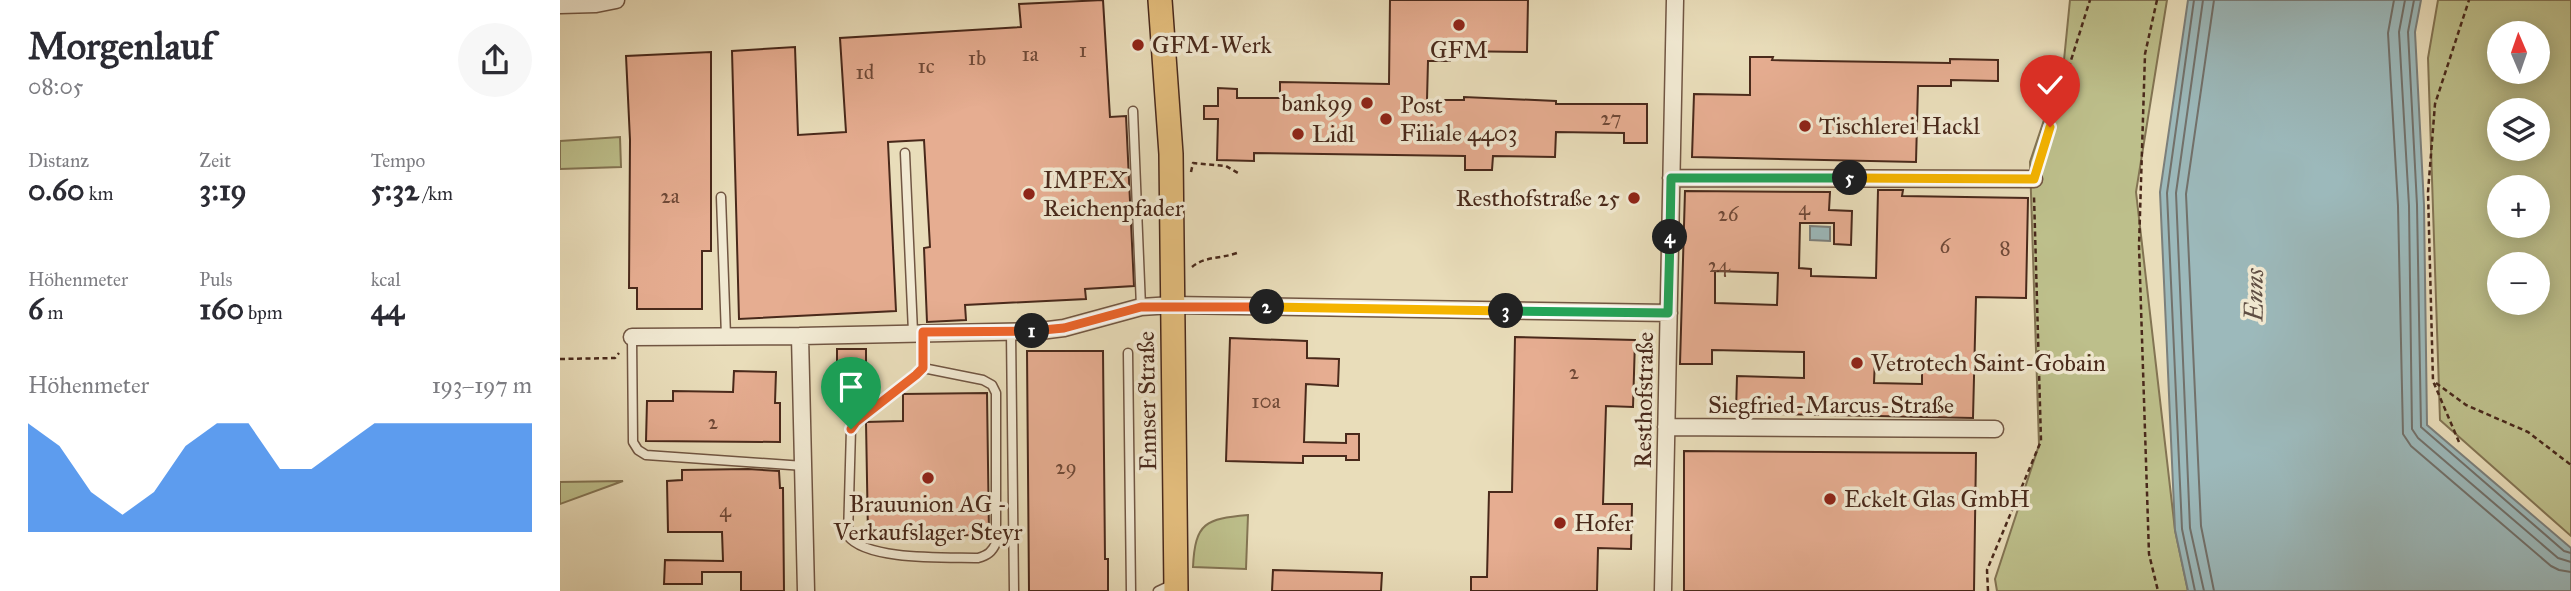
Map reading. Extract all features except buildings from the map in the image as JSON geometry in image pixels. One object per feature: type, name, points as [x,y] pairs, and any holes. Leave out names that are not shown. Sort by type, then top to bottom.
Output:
[{"type":"main road","name":"Ennser Straße","points":[[1160,0],[1171,154],[1170,588]]},
{"type":"street","points":[[560,5],[596,4],[616,0]]},
{"type":"street","name":"Resthofstraße","points":[[1663,591],[1675,0]]},
{"type":"street","points":[[1671,178],[2034,179]]},
{"type":"street","points":[[632,337],[1011,332],[1064,328],[1141,307],[1172,305],[1668,313]]},
{"type":"street","points":[[800,336],[806,591]]},
{"type":"street","name":"Siegfried-Marcus-Straße","points":[[1666,427],[1995,429]]},
{"type":"lane","points":[[1133,111],[1141,307]]},
{"type":"lane","points":[[905,153],[923,368]]},
{"type":"lane","points":[[721,197],[726,336]]},
{"type":"lane","points":[[1011,332],[1014,591]]},
{"type":"lane","points":[[632,337],[633,442],[638,450],[646,455],[804,466]]},
{"type":"lane","points":[[1128,353],[1131,591]]},
{"type":"lane","points":[[923,368],[983,380],[992,385],[996,393],[996,543],[993,551],[987,555],[964,557],[888,552],[870,549],[848,536],[851,429],[856,422],[923,368]]},
{"type":"path","points":[[1988,591],[1987,570],[2041,441],[2034,179],[2090,0]]},
{"type":"path","points":[[2157,0],[2145,54],[2139,246],[2150,554],[2158,591]]},
{"type":"path","points":[[2459,442],[2433,381],[2428,192],[2435,103],[2469,0]]},
{"type":"path","points":[[1191,174],[1193,163],[1226,166],[1238,173]]},
{"type":"path","points":[[1190,256],[1190,268],[1202,259],[1220,259],[1237,253]]},
{"type":"path","points":[[560,359],[615,358],[632,337]]},
{"type":"path","points":[[2433,381],[2466,405],[2528,432],[2571,465]]},
{"type":"green space","points":[[2070,0],[2167,0],[2136,192],[2175,530],[2188,591],[1997,591],[1995,579],[2039,445],[2030,162],[2064,60]]},
{"type":"green space","points":[[2438,0],[2571,0],[2571,536],[2440,420],[2428,58]]},
{"type":"green space","points":[[620,137],[621,167],[560,169],[560,141]]},
{"type":"green space","points":[[623,481],[560,504],[560,482]]},
{"type":"green space","points":[[1248,515],[1246,569],[1193,567],[1197,540],[1206,526],[1222,518]]},
{"type":"water","name":"Enns","points":[[2188,0],[2421,0],[2415,32],[2424,205],[2427,425],[2571,548],[2571,591],[2188,591],[2175,530],[2160,192]]},
{"type":"water","points":[[1810,226],[1830,227],[1830,241],[1810,240]]},
{"type":"place","name":"GFM","points":[[1459,25]]},
{"type":"place","name":"GFM-Werk","points":[[1138,45]]},
{"type":"place","name":"bank99","points":[[1367,103]]},
{"type":"place","name":"Post Filiale 4403","points":[[1386,119]]},
{"type":"place","name":"Tischlerei Hackl","points":[[1805,126]]},
{"type":"place","name":"Lidl","points":[[1298,134]]},
{"type":"place","name":"IMPEX Reichenpfader","points":[[1029,194]]},
{"type":"place","name":"Resthofstraße 25","points":[[1634,198]]},
{"type":"place","name":"Vetrotech Saint-Gobain","points":[[1857,363]]},
{"type":"place","name":"Brauunion AG - Verkaufslager Steyr","points":[[928,478]]},
{"type":"place","name":"Eckelt Glas GmbH","points":[[1830,499]]},
{"type":"place","name":"Hofer","points":[[1560,523]]},
{"type":"route","points":[[851,429],[856,422],[923,368],[923,332],[1040,331],[1064,328],[1141,307],[1172,305],[1668,313],[1671,178],[2034,179],[2050,127]]}]
